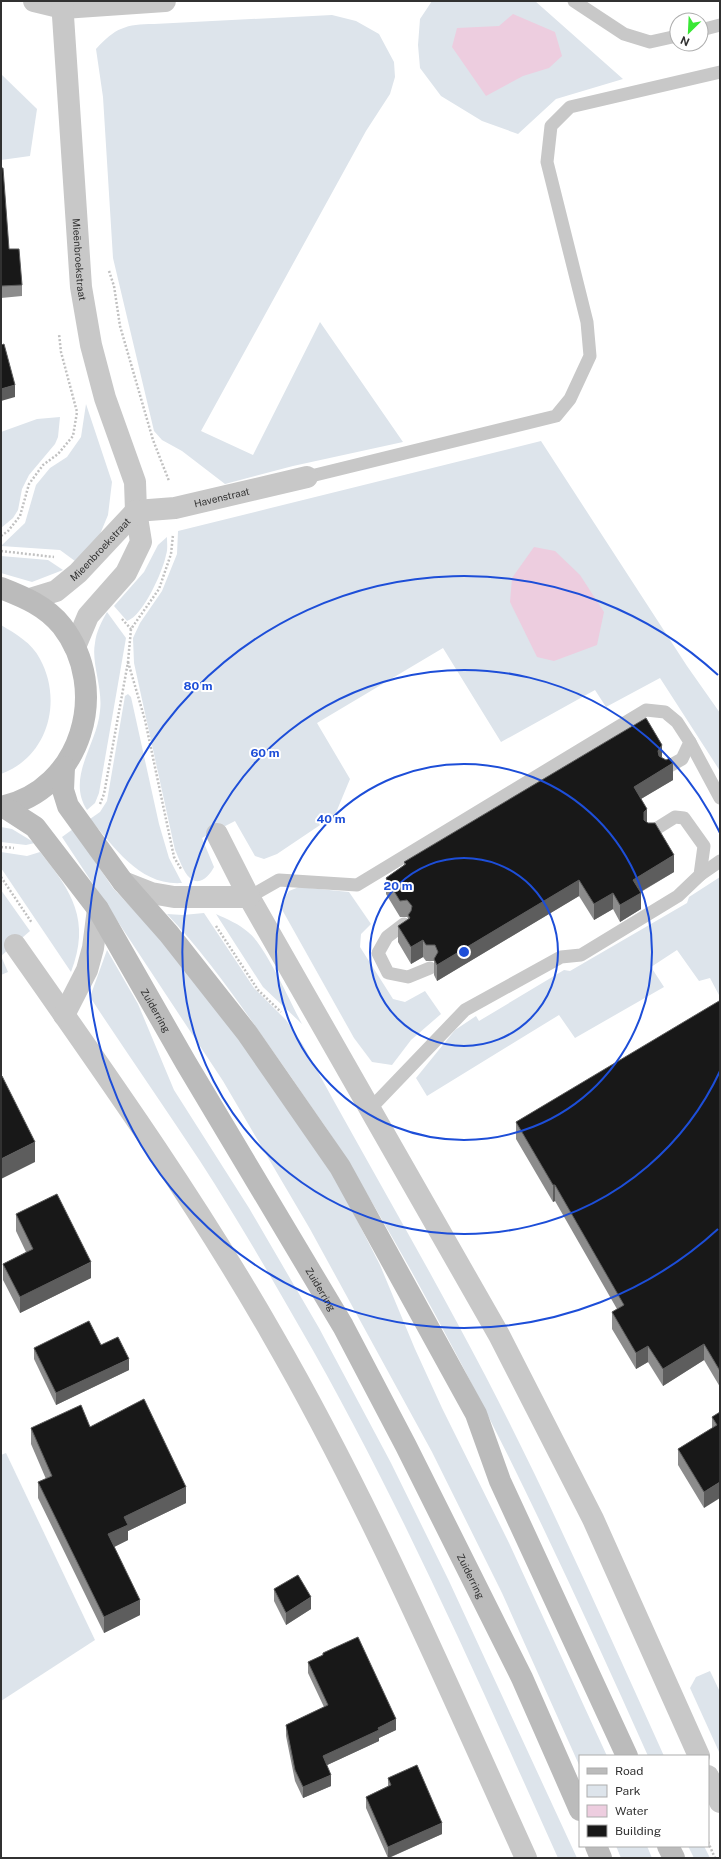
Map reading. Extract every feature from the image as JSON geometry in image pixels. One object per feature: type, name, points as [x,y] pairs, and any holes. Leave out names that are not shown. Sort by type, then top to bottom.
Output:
[{"type":"main road","points":[[1,588],[30,599],[50,614],[62,626],[75,647],[82,664],[86,683],[86,711],[79,739],[64,767],[51,781],[34,794],[3,807]]},
{"type":"main road","points":[[64,767],[63,790],[68,806],[123,882],[169,934],[247,1033],[340,1167],[476,1414],[500,1481],[627,1755]]},
{"type":"main road","name":"Zuiderring","points":[[3,807],[35,827],[98,909],[186,1063],[347,1333],[406,1446],[522,1678],[579,1808]]},
{"type":"main road","points":[[596,1847],[601,1858]]},
{"type":"main road","points":[[668,1847],[674,1858]]},
{"type":"street","points":[[34,1],[62,4],[164,1]]},
{"type":"street","name":"Mieënbroekstraat","points":[[62,4],[81,287],[91,345],[105,398],[135,482],[136,511]]},
{"type":"street","name":"Havenstraat","points":[[136,511],[175,508],[307,477]]},
{"type":"street","name":"Mieenbroekstraat","points":[[30,599],[56,591],[78,573],[136,511]]},
{"type":"street","name":"Mieenbroekstraat","points":[[75,647],[88,616],[126,573],[141,542],[136,511]]},
{"type":"street","points":[[217,834],[249,897],[499,1335],[593,1519],[699,1755]]},
{"type":"street","points":[[123,882],[151,893],[174,897],[249,897]]},
{"type":"street","points":[[64,1015],[87,970],[93,948],[98,909]]},
{"type":"street","points":[[15,945],[203,1218],[292,1371],[340,1459],[407,1597],[526,1858]]},
{"type":"street","points":[[709,1778],[720,1802]]},
{"type":"lane","points":[[574,1],[624,34],[650,42],[669,38]]},
{"type":"lane","points":[[709,28],[720,25]]},
{"type":"lane","points":[[307,477],[556,416],[570,399],[590,356],[587,322],[547,162],[551,126],[570,107],[720,72]]},
{"type":"lane","points":[[249,897],[279,880],[357,885],[646,710],[665,712],[677,722],[690,742],[720,798]]},
{"type":"lane","points":[[666,768],[682,759],[690,742]]},
{"type":"lane","points":[[651,832],[675,817],[684,818],[704,846],[700,875]]},
{"type":"lane","points":[[370,1109],[465,1010],[561,957],[581,955],[678,896],[700,875],[720,861]]},
{"type":"lane","points":[[404,924],[387,937],[378,953],[388,973],[408,977],[430,968]]},
{"type":"path","points":[[97,810],[104,794],[128,662],[131,629],[159,589],[171,554],[175,508],[170,481],[152,440],[120,326],[114,286],[107,264]]},
{"type":"path","points":[[1,536],[8,531],[20,516],[29,484],[43,465],[58,454],[73,436],[77,412],[61,352],[59,329]]},
{"type":"path","points":[[1,551],[52,556],[56,558]]},
{"type":"path","points":[[709,1844],[715,1858]]},
{"type":"green space","points":[[432,1],[535,1],[623,79],[556,99],[518,134],[482,121],[441,96],[420,68],[418,45],[420,19]]},
{"type":"green space","points":[[332,15],[356,21],[379,34],[394,62],[395,77],[390,94],[366,131],[201,431],[253,455],[320,322],[403,442],[293,466],[225,484],[182,451],[162,440],[154,431],[113,258],[103,97],[96,49],[109,36],[128,26]]},
{"type":"green space","points":[[1,74],[37,109],[30,156],[1,160]]},
{"type":"green space","points":[[86,404],[112,482],[108,515],[98,539],[75,561],[60,550],[1,546],[25,523],[36,485],[50,468],[67,457],[81,437]]},
{"type":"green space","points":[[60,417],[58,437],[55,444],[29,475],[22,489],[18,510],[13,518],[1,528],[1,432],[37,419]]},
{"type":"green space","points":[[541,441],[687,666],[720,713],[720,771],[660,678],[606,707],[595,690],[501,742],[443,648],[317,723],[350,779],[335,815],[277,854],[264,859],[255,856],[235,821],[202,838],[214,867],[201,881],[190,878],[183,869],[175,850],[134,663],[133,638],[140,623],[162,591],[177,554],[178,531]]},
{"type":"green space","points":[[167,537],[167,553],[157,582],[146,602],[133,617],[127,621],[114,606],[144,572],[158,545]]},
{"type":"green space","points":[[1,556],[48,560],[63,570],[32,582],[1,573]]},
{"type":"green space","points":[[107,612],[126,638],[99,793],[95,803],[87,810],[81,798],[81,773],[98,724],[100,693],[94,651],[98,631]]},
{"type":"green space","points":[[1,625],[23,639],[37,653],[47,675],[50,692],[50,709],[47,726],[40,741],[30,755],[17,766],[1,774]]},
{"type":"green space","points":[[128,694],[131,697],[159,824],[169,858],[182,883],[167,882],[153,878],[141,872],[119,853],[90,819],[100,812],[107,801],[125,696]]},
{"type":"green space","points":[[1,827],[12,829],[35,843],[26,845],[1,842]]},
{"type":"green space","points":[[73,829],[113,888],[172,951],[205,992],[306,1131],[338,1183],[380,1265],[415,1349],[442,1408],[509,1543],[607,1755],[579,1755],[579,1765],[502,1593],[432,1452],[310,1229],[223,1081],[62,837]]},
{"type":"green space","points":[[1,852],[27,856],[40,852],[61,880],[75,908],[78,922],[79,937],[77,954],[71,972],[1,868]]},
{"type":"green space","points":[[720,877],[720,997],[710,978],[699,981],[677,950],[651,967],[664,987],[575,1038],[559,1015],[427,1096],[416,1078],[455,1030],[476,1016],[479,1021],[564,970],[570,971],[687,903],[689,897]]},
{"type":"green space","points":[[299,887],[349,892],[371,924],[361,934],[360,947],[393,999],[405,1002],[425,991],[441,1014],[411,1040],[392,1065],[372,1062],[354,1038],[280,906],[289,891]]},
{"type":"green space","points":[[1,890],[30,931],[1,956]]},
{"type":"green space","points":[[204,913],[254,988],[286,1020],[303,1045],[441,1292],[509,1422],[577,1564],[664,1755],[648,1755],[541,1523],[503,1446],[464,1369],[382,1219],[332,1137],[247,1014],[200,952],[167,914],[183,915]]},
{"type":"green space","points":[[216,914],[241,927],[255,939],[270,961],[302,1024],[263,987]]},
{"type":"green space","points":[[107,950],[138,1004],[174,1090],[249,1208],[319,1328],[391,1463],[449,1581],[577,1858],[558,1858],[467,1656],[403,1522],[370,1456],[299,1326],[213,1181],[90,997]]},
{"type":"green space","points":[[1,956],[8,972],[1,975]]},
{"type":"green space","points":[[6,1453],[95,1640],[1,1701],[1,1455]]},
{"type":"green space","points":[[710,1671],[720,1692],[720,1754],[690,1688],[696,1677]]},
{"type":"green space","points":[[616,1847],[647,1847],[652,1858],[621,1858]]},
{"type":"green space","points":[[688,1847],[704,1847],[710,1858],[694,1858]]},
{"type":"water","points":[[513,14],[555,32],[562,56],[549,68],[523,76],[486,96],[452,47],[457,28],[499,26]]},
{"type":"water","points":[[534,547],[555,551],[580,575],[604,612],[597,645],[554,661],[537,657],[510,602],[512,578]]},
{"type":"building","points":[[1,168],[3,168],[9,249],[19,249],[22,285],[1,286]]},
{"type":"building","points":[[4,344],[15,385],[1,389],[1,345]]},
{"type":"building","points":[[646,718],[662,745],[658,751],[659,756],[666,760],[670,758],[673,763],[634,787],[647,809],[644,812],[644,820],[648,823],[655,823],[674,855],[633,880],[641,893],[620,905],[613,893],[594,904],[579,880],[437,965],[434,959],[438,952],[435,945],[426,945],[423,940],[411,947],[398,926],[410,918],[408,915],[412,906],[407,900],[400,901],[386,878],[406,864],[404,862]]},
{"type":"building","points":[[719,1001],[720,1371],[704,1344],[663,1369],[648,1346],[636,1353],[612,1312],[624,1305],[555,1185],[553,1185],[516,1122]]},
{"type":"building","points":[[1,1076],[35,1142],[1,1159]]},
{"type":"building","points":[[57,1194],[91,1262],[20,1297],[3,1264],[33,1249],[16,1214]]},
{"type":"building","points":[[89,1321],[101,1345],[118,1337],[129,1359],[56,1393],[34,1348]]},
{"type":"building","points":[[144,1399],[186,1487],[124,1517],[128,1525],[108,1534],[140,1600],[104,1617],[38,1482],[52,1476],[31,1428],[81,1405],[90,1427]]},
{"type":"building","points":[[720,1412],[720,1482],[704,1492],[678,1449],[717,1425],[712,1417]]},
{"type":"building","points":[[298,1575],[311,1597],[286,1613],[274,1589]]},
{"type":"building","points":[[358,1637],[396,1719],[378,1728],[379,1730],[323,1756],[331,1775],[303,1787],[295,1770],[286,1725],[328,1705],[308,1662],[323,1655],[323,1653]]},
{"type":"building","points":[[417,1765],[442,1823],[388,1847],[366,1797],[391,1785],[388,1778]]}]
